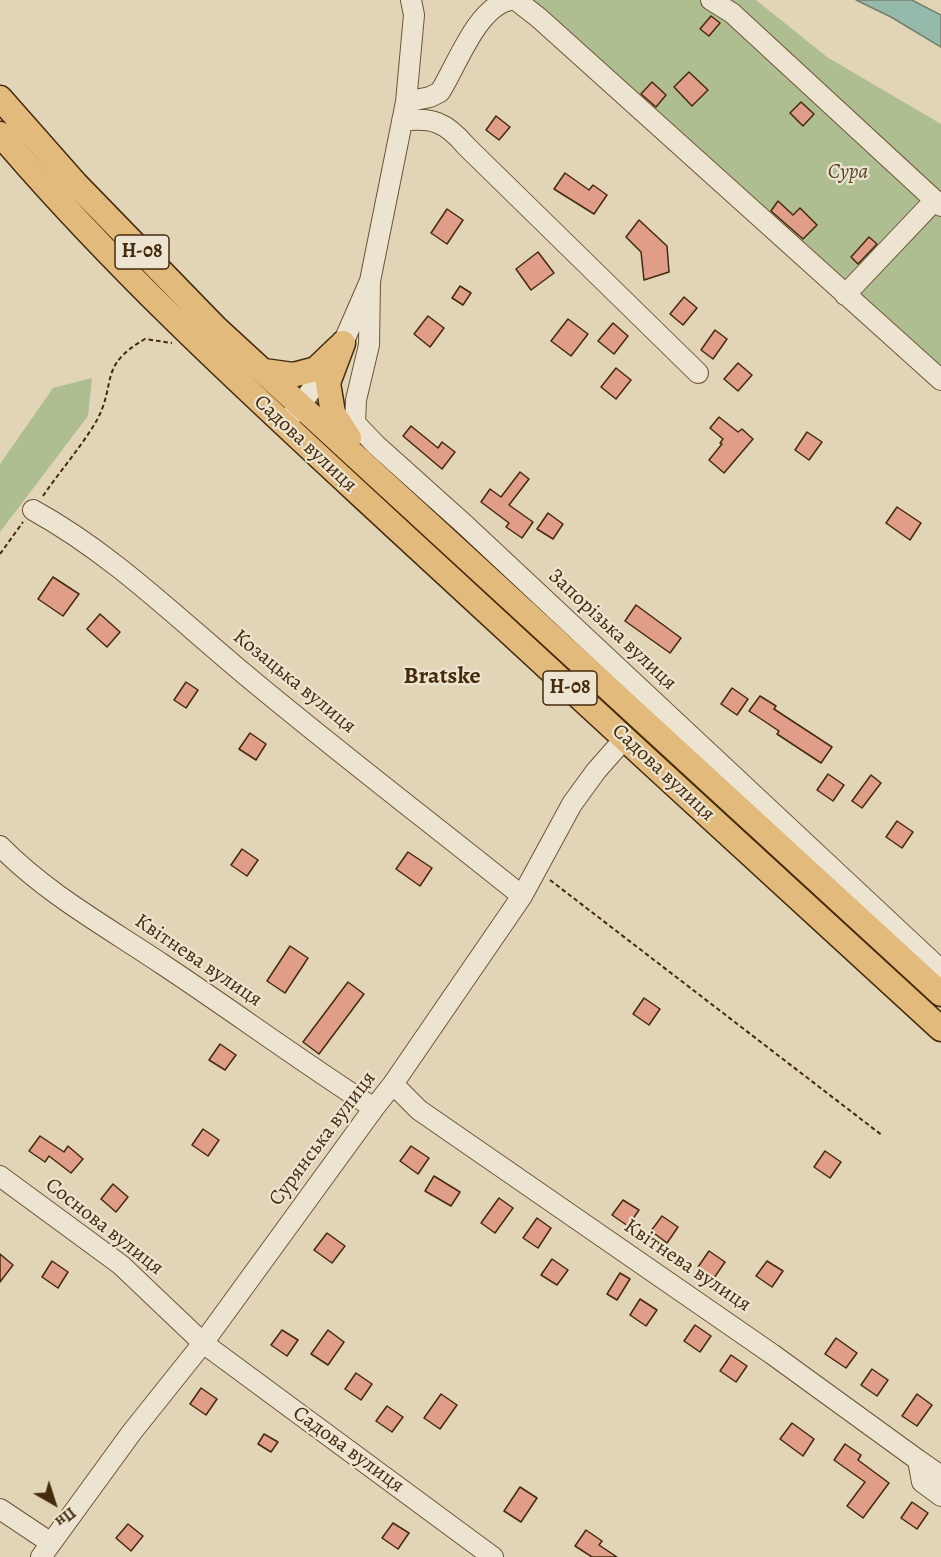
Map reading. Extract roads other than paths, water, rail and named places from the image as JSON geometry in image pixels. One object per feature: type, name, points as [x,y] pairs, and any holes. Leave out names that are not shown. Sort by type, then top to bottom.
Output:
[{"type":"main road","name":"Н-08","points":[[0,98],[75,183],[216,328],[297,402]]},
{"type":"main road","name":"Садова вулиця","points":[[0,134],[74,218],[193,338],[941,1029]]},
{"type":"main road","points":[[264,371],[293,375],[316,369],[343,343]]},
{"type":"main road","points":[[343,343],[328,383],[333,413],[364,464]]},
{"type":"main road","name":"Садова вулиця","points":[[297,402],[941,994]]},
{"type":"street","points":[[284,424],[297,402],[343,343],[370,281],[406,102],[414,15],[411,0]]},
{"type":"street","points":[[406,102],[430,97],[440,92],[484,17],[501,2],[510,0]]},
{"type":"street","points":[[516,0],[539,18],[941,380]]},
{"type":"street","points":[[711,0],[732,13],[938,203],[845,295]]},
{"type":"street","points":[[402,121],[420,118],[438,122],[454,131],[466,146],[698,373]]},
{"type":"street","name":"Запорізька вулиця","points":[[370,281],[369,345],[356,400],[355,423],[941,970]]},
{"type":"street","name":"Козацька вулиця","points":[[33,510],[104,554],[249,678],[522,896]]},
{"type":"street","name":"Сурянська вулиця","points":[[46,1550],[132,1432],[203,1343],[393,1084],[522,896],[572,804],[596,771],[625,738]]},
{"type":"street","name":"Квітнева вулиця","points":[[0,846],[15,862],[80,911],[162,963],[374,1108]]},
{"type":"street","name":"Квітнева вулиця","points":[[393,1084],[419,1110],[772,1354],[941,1476]]},
{"type":"street","name":"Соснова вулиця","points":[[0,1176],[121,1265],[203,1343]]},
{"type":"street","name":"Садова вулиця","points":[[203,1343],[493,1557]]},
{"type":"street","points":[[918,1460],[922,1482],[941,1496]]},
{"type":"street","points":[[0,1509],[46,1550]]},
{"type":"district","name":"Bratske","points":[[442,677]]},
{"type":"park label","name":"Сура","points":[[848,173]]}]
